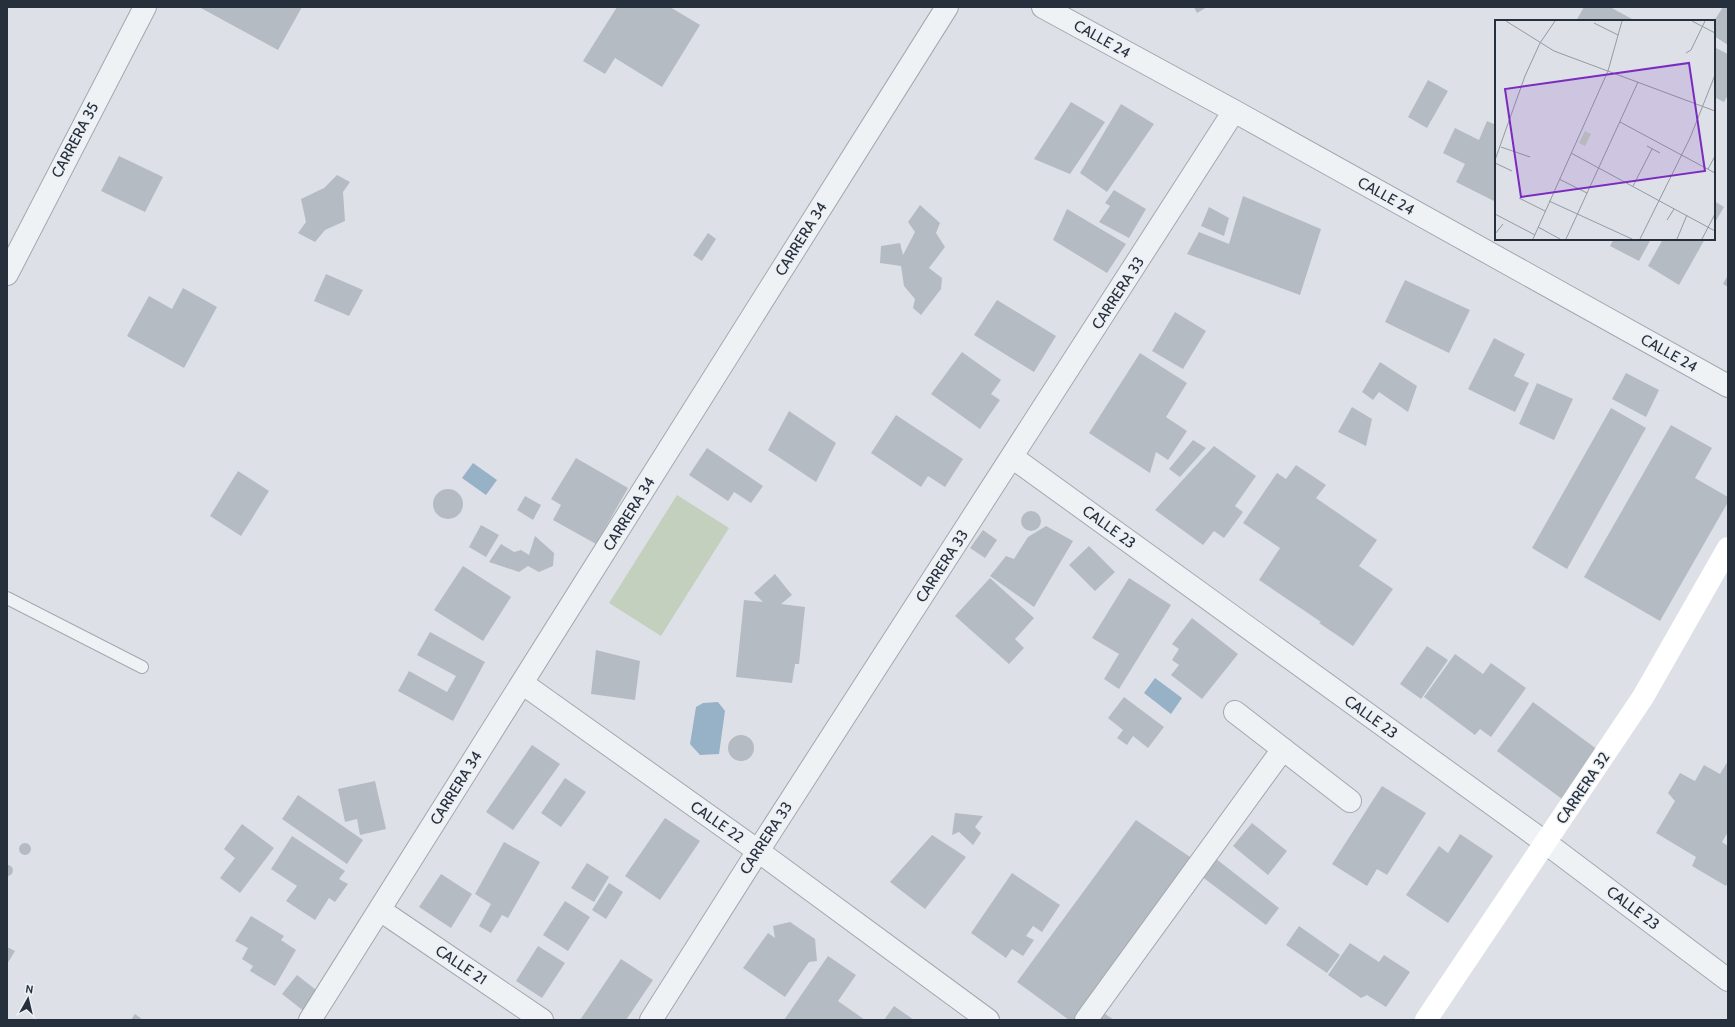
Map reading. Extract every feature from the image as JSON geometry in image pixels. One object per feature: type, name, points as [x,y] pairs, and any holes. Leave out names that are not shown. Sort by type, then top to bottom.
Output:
[{"type":"street","name":"CARRERA 35","points":[[7,274],[145,7]]},
{"type":"street","name":"CARRERA 34","points":[[310,1020],[947,7]]},
{"type":"street","name":"CALLE 24","points":[[1043,7],[1234,111],[1728,386]]},
{"type":"street","name":"CARRERA 33","points":[[651,1020],[758,850],[1012,458],[1234,111]]},
{"type":"street","name":"CALLE 23","points":[[1012,458],[1546,843],[1728,980]]},
{"type":"street","name":"CARRERA 32","points":[[1426,1020],[1643,697],[1728,548]]},
{"type":"street","name":"CALLE 22","points":[[522,683],[758,850],[988,1020]]},
{"type":"street","points":[[1235,712],[1350,801]]},
{"type":"street","points":[[1086,1020],[1283,749]]},
{"type":"street","name":"CALLE 21","points":[[380,910],[542,1020]]},
{"type":"lane","points":[[7,598],[142,667]]},
{"type":"green space","points":[[677,495],[729,528],[661,636],[609,603]]},
{"type":"water","points":[[473,463],[497,480],[486,495],[462,478]]},
{"type":"water","points":[[1155,678],[1182,698],[1171,714],[1144,693]]},
{"type":"water","points":[[718,702],[725,711],[719,754],[700,755],[690,744],[696,707],[703,703]]},
{"type":"building","points":[[199,7],[302,7],[278,50]]},
{"type":"building","points":[[617,7],[670,7],[700,25],[662,87],[615,58],[605,74],[583,61]]},
{"type":"building","points":[[1194,7],[1207,7],[1197,13]]},
{"type":"building","points":[[1584,7],[1610,7],[1632,19],[1631,20],[1577,20]]},
{"type":"building","points":[[1723,7],[1728,7],[1728,45],[1715,37],[1715,20]]},
{"type":"building","points":[[1715,48],[1728,54],[1728,95],[1724,102],[1715,98]]},
{"type":"building","points":[[1428,80],[1448,91],[1427,128],[1408,117]]},
{"type":"building","points":[[1071,102],[1105,122],[1070,174],[1034,159]]},
{"type":"building","points":[[1121,104],[1154,124],[1107,192],[1080,173]]},
{"type":"building","points":[[1487,121],[1495,125],[1495,202],[1456,182],[1465,164],[1443,153],[1455,128],[1479,140]]},
{"type":"building","points":[[119,156],[163,177],[145,212],[101,191]]},
{"type":"building","points":[[337,175],[350,182],[343,192],[345,221],[325,230],[315,242],[298,233],[306,222],[301,199],[324,188]]},
{"type":"building","points":[[1114,190],[1146,209],[1129,238],[1099,222],[1110,206],[1105,203]]},
{"type":"building","points":[[1243,196],[1321,229],[1300,295],[1187,254],[1199,232],[1229,244]]},
{"type":"building","points":[[1715,202],[1724,207],[1715,222]]},
{"type":"building","points":[[920,205],[940,223],[936,233],[945,247],[929,268],[942,278],[941,289],[921,315],[913,308],[915,299],[904,286],[901,266],[880,263],[881,246],[900,243],[903,255],[915,232],[908,222]]},
{"type":"building","points":[[1209,207],[1229,218],[1224,236],[1201,226]]},
{"type":"building","points":[[1067,209],[1126,244],[1107,273],[1053,240]]},
{"type":"building","points":[[708,233],[716,239],[702,261],[693,255]]},
{"type":"building","points":[[1613,240],[1650,240],[1639,261],[1610,246]]},
{"type":"building","points":[[1662,240],[1704,240],[1679,285],[1648,266]]},
{"type":"building","points":[[326,274],[363,290],[349,316],[314,301]]},
{"type":"building","points":[[1728,275],[1728,287],[1723,284]]},
{"type":"building","points":[[1405,280],[1470,310],[1449,353],[1385,322]]},
{"type":"building","points":[[183,288],[217,307],[184,368],[127,336],[149,296],[172,309]]},
{"type":"building","points":[[997,300],[1056,336],[1034,372],[974,335]]},
{"type":"building","points":[[1175,312],[1206,331],[1183,369],[1152,351]]},
{"type":"building","points":[[1494,338],[1525,354],[1514,376],[1529,383],[1515,412],[1468,389]]},
{"type":"building","points":[[962,352],[1001,380],[991,394],[1000,400],[980,429],[931,394]]},
{"type":"building","points":[[1140,353],[1187,383],[1166,417],[1187,431],[1168,460],[1156,452],[1150,473],[1089,433]]},
{"type":"building","points":[[1380,362],[1417,386],[1408,412],[1379,392],[1373,400],[1362,392]]},
{"type":"building","points":[[1626,373],[1659,390],[1646,417],[1612,399]]},
{"type":"building","points":[[1537,383],[1573,399],[1554,440],[1519,424]]},
{"type":"building","points":[[1352,407],[1372,419],[1366,446],[1338,432]]},
{"type":"building","points":[[1611,408],[1646,428],[1567,569],[1532,548]]},
{"type":"building","points":[[789,411],[836,443],[816,482],[768,450]]},
{"type":"building","points":[[896,415],[963,459],[945,487],[928,476],[921,487],[871,453]]},
{"type":"building","points":[[1671,425],[1712,448],[1695,478],[1728,497],[1728,502],[1660,621],[1584,577]]},
{"type":"building","points":[[1193,440],[1206,448],[1180,477],[1169,469]]},
{"type":"building","points":[[1214,446],[1256,476],[1235,506],[1243,512],[1224,538],[1214,531],[1203,545],[1155,510]]},
{"type":"building","points":[[707,448],[763,486],[751,503],[734,492],[728,501],[689,475]]},
{"type":"building","points":[[576,458],[628,488],[596,544],[553,520],[561,505],[551,499]]},
{"type":"building","points":[[1296,465],[1326,485],[1316,498],[1377,540],[1359,566],[1393,589],[1353,646],[1319,623],[1321,622],[1259,580],[1280,548],[1243,523],[1277,473],[1286,479]]},
{"type":"building","points":[[238,471],[269,491],[241,536],[210,516]]},
{"type":"building","points":[[448,489],[458,494],[463,504],[458,514],[448,519],[438,514],[433,504],[438,494]]},
{"type":"building","points":[[525,496],[541,505],[533,520],[517,510]]},
{"type":"building","points":[[1031,511],[1038,514],[1041,521],[1038,528],[1031,531],[1024,528],[1021,521],[1024,514]]},
{"type":"building","points":[[481,525],[499,535],[486,557],[469,547]]},
{"type":"building","points":[[1046,526],[1073,541],[1034,607],[990,576],[1006,556],[1014,559],[1028,537]]},
{"type":"building","points":[[983,530],[997,540],[985,558],[970,548]]},
{"type":"building","points":[[535,536],[554,553],[553,566],[539,572],[528,566],[519,572],[489,562],[501,544],[514,552],[521,550],[529,555]]},
{"type":"building","points":[[1089,546],[1115,572],[1095,591],[1069,565]]},
{"type":"building","points":[[463,566],[511,597],[483,641],[434,610]]},
{"type":"building","points":[[775,574],[792,595],[781,604],[805,607],[799,664],[795,664],[792,683],[736,677],[744,600],[763,602],[754,593]]},
{"type":"building","points":[[990,578],[1034,618],[1015,639],[1024,648],[1009,664],[955,616]]},
{"type":"building","points":[[1129,578],[1171,605],[1119,689],[1104,679],[1119,654],[1092,638]]},
{"type":"building","points":[[1192,618],[1238,654],[1202,699],[1171,675],[1179,665],[1172,660],[1179,649],[1172,644]]},
{"type":"building","points":[[430,632],[485,662],[453,721],[398,691],[409,671],[447,692],[456,676],[417,655]]},
{"type":"building","points":[[1427,646],[1448,660],[1421,699],[1400,684]]},
{"type":"building","points":[[596,650],[640,661],[635,700],[591,694]]},
{"type":"building","points":[[1455,654],[1483,674],[1491,663],[1526,688],[1491,737],[1480,729],[1475,735],[1424,697]]},
{"type":"building","points":[[1124,697],[1164,727],[1148,748],[1133,736],[1127,745],[1117,738],[1123,730],[1108,718]]},
{"type":"building","points":[[1533,702],[1598,750],[1562,799],[1497,751]]},
{"type":"building","points":[[741,735],[750,739],[754,748],[750,757],[741,761],[732,757],[728,748],[732,739]]},
{"type":"building","points":[[532,745],[560,764],[513,830],[486,812]]},
{"type":"building","points":[[1728,761],[1728,832],[1722,842],[1728,846],[1728,882],[1726,886],[1692,866],[1696,857],[1656,833],[1675,801],[1668,793],[1680,773],[1695,781],[1704,765],[1720,774]]},
{"type":"building","points":[[565,778],[586,792],[561,827],[541,813]]},
{"type":"building","points":[[375,781],[386,829],[360,835],[357,819],[345,822],[338,789]]},
{"type":"building","points":[[1382,786],[1426,813],[1387,875],[1377,869],[1367,886],[1332,864]]},
{"type":"building","points":[[298,795],[363,840],[347,864],[282,819]]},
{"type":"building","points":[[955,813],[983,816],[975,827],[981,833],[973,845],[959,832],[952,835]]},
{"type":"building","points":[[665,818],[700,841],[660,900],[625,876]]},
{"type":"building","points":[[1136,820],[1193,859],[1080,1020],[1069,1020],[1017,982]]},
{"type":"building","points":[[1252,823],[1287,851],[1268,875],[1233,846]]},
{"type":"building","points":[[242,824],[274,848],[240,893],[220,878],[235,858],[224,849]]},
{"type":"building","points":[[1460,834],[1493,856],[1448,923],[1406,895],[1439,846],[1448,853]]},
{"type":"building","points":[[932,835],[966,857],[925,909],[890,882]]},
{"type":"building","points":[[292,836],[345,871],[339,879],[348,884],[335,902],[329,898],[315,920],[286,901],[297,886],[271,869]]},
{"type":"building","points":[[504,842],[540,862],[508,918],[502,915],[491,933],[479,926],[491,904],[475,894]]},
{"type":"building","points":[[23,843],[27,843],[31,849],[27,855],[23,855],[19,851],[19,847]]},
{"type":"building","points":[[1215,858],[1279,908],[1266,925],[1201,876]]},
{"type":"building","points":[[587,863],[609,877],[594,902],[571,888]]},
{"type":"building","points":[[7,864],[12,867],[13,870],[12,874],[7,877]]},
{"type":"building","points":[[1012,873],[1060,905],[1042,932],[1033,926],[1026,936],[1034,940],[1023,956],[1012,949],[1006,958],[971,933]]},
{"type":"building","points":[[441,874],[472,894],[451,928],[419,907]]},
{"type":"building","points":[[609,883],[623,892],[606,919],[592,910]]},
{"type":"building","points":[[565,901],[590,917],[568,951],[543,935]]},
{"type":"building","points":[[251,916],[284,936],[281,940],[296,950],[275,986],[250,971],[253,966],[242,959],[248,948],[235,941]]},
{"type":"building","points":[[790,922],[815,939],[817,961],[809,962],[785,997],[743,968],[768,933],[775,938],[773,926]]},
{"type":"building","points":[[1299,926],[1340,955],[1327,973],[1286,945]]},
{"type":"building","points":[[1350,943],[1379,962],[1384,955],[1410,972],[1386,1007],[1367,995],[1361,998],[1328,975]]},
{"type":"building","points":[[538,946],[565,963],[542,998],[516,981]]},
{"type":"building","points":[[7,947],[15,951],[7,964]]},
{"type":"building","points":[[828,956],[856,975],[838,1001],[865,1020],[784,1020]]},
{"type":"building","points":[[621,959],[653,980],[626,1020],[580,1020]]},
{"type":"building","points":[[297,975],[320,993],[305,1012],[282,994]]},
{"type":"building","points":[[894,1006],[914,1020],[884,1020]]},
{"type":"building","points":[[1102,1012],[1114,1020],[1097,1020]]},
{"type":"building","points":[[135,1014],[143,1020],[131,1020]]}]
